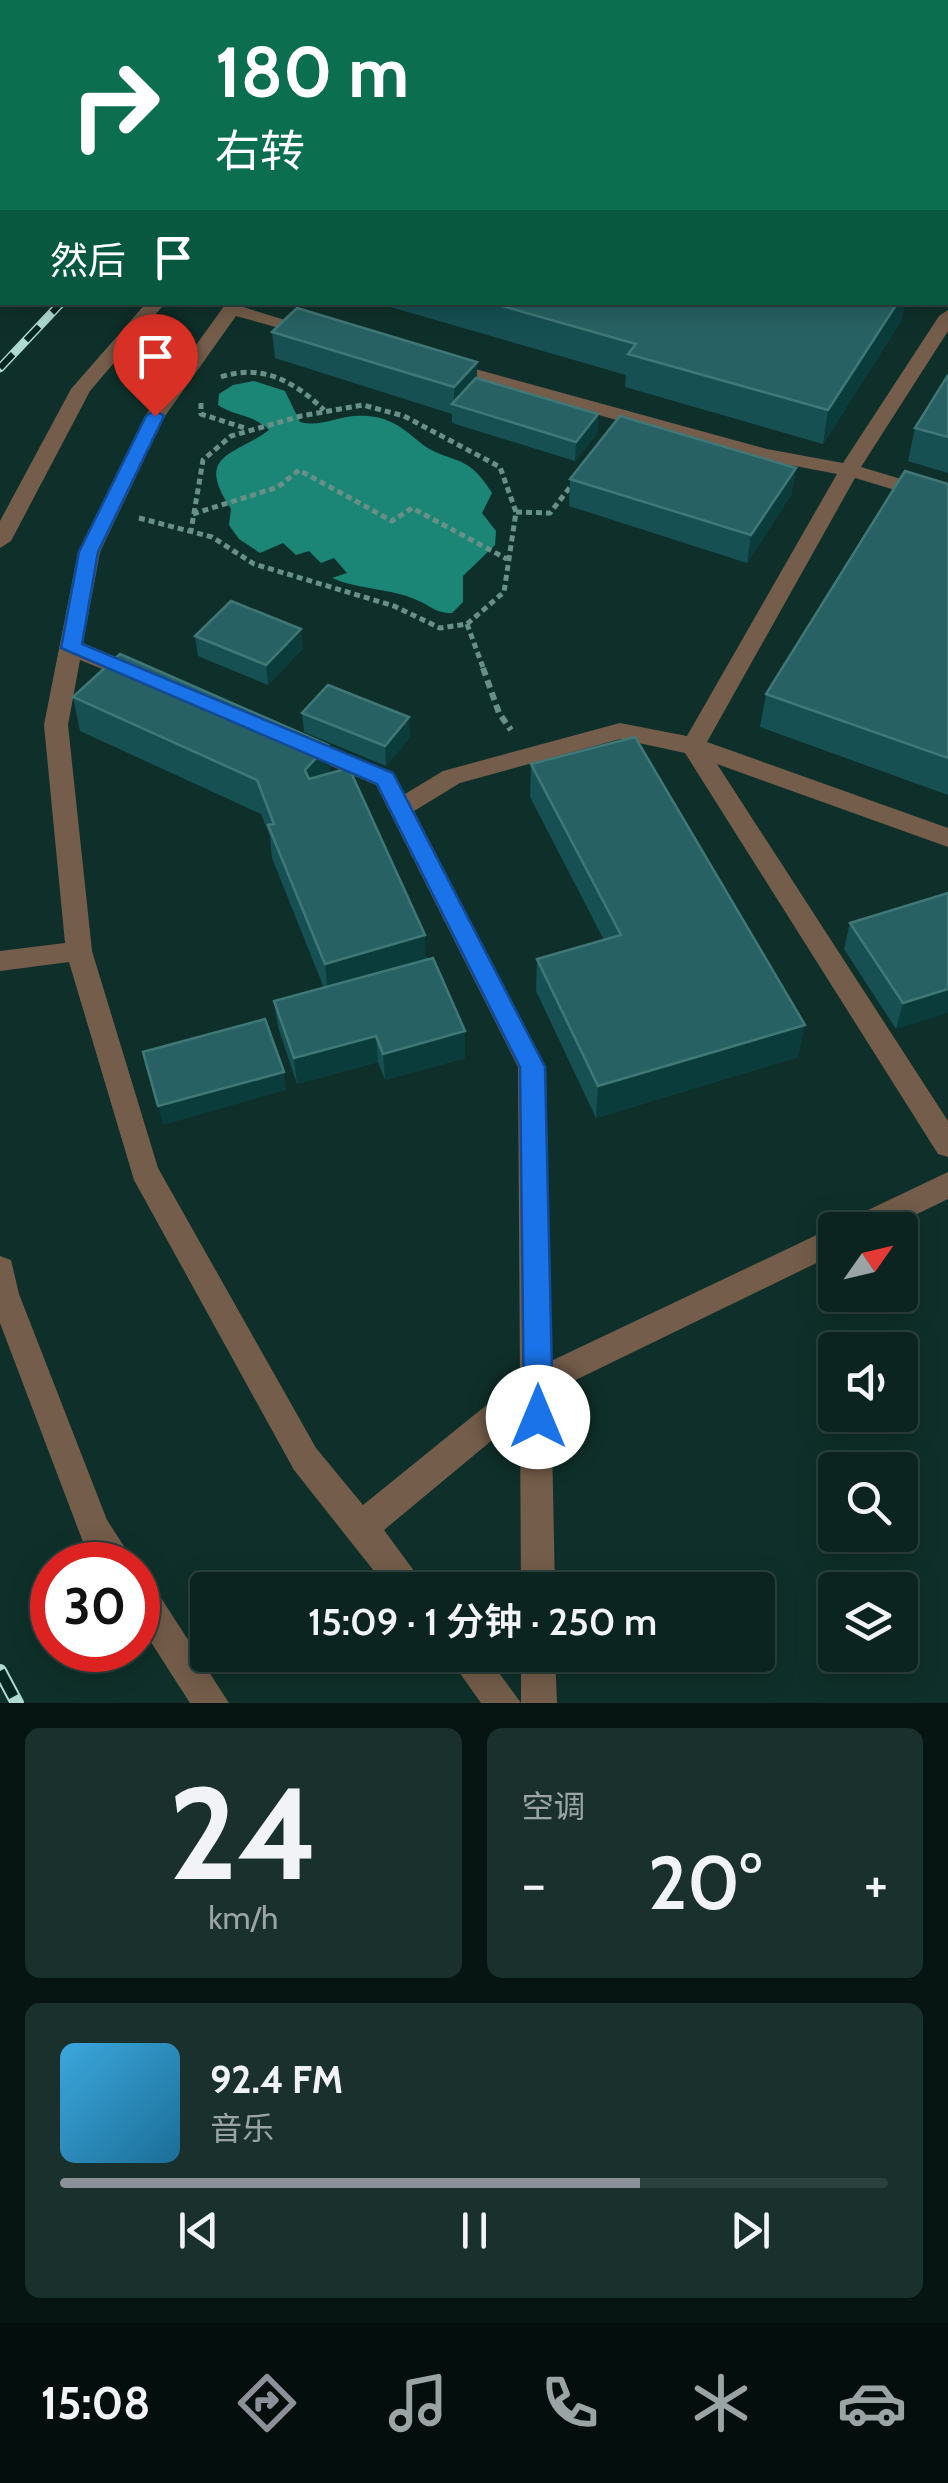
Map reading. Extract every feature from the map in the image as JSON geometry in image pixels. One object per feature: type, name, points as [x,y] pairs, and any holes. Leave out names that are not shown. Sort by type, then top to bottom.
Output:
[{"type":"street","points":[[0,541],[81,389],[154,305]]},
{"type":"street","points":[[343,339],[234,306],[155,416],[89,552],[56,725],[79,951],[144,1171],[305,1458],[396,1572]]},
{"type":"street","points":[[693,746],[849,470],[948,316]]},
{"type":"street","points":[[418,360],[765,454],[849,470],[948,500]]},
{"type":"street","points":[[71,648],[158,684]]},
{"type":"street","points":[[400,808],[452,777],[620,731],[693,746],[948,838]]},
{"type":"street","points":[[280,735],[385,779],[532,1067],[538,1572]]},
{"type":"street","points":[[693,746],[948,1145]]},
{"type":"street","points":[[0,962],[79,951]]},
{"type":"street","points":[[892,1212],[948,1185]]},
{"type":"street","points":[[361,1528],[538,1382],[818,1248]]},
{"type":"street","points":[[0,1269],[4,1294],[103,1542]]},
{"type":"street","points":[[160,1626],[212,1703]]},
{"type":"street","points":[[478,1672],[503,1703]]},
{"type":"street","points":[[538,1672],[538,1703]]},
{"type":"path","points":[[214,382],[254,370],[304,388],[325,411]]},
{"type":"path","points":[[201,389],[201,414],[249,429]]},
{"type":"path","points":[[109,510],[212,537],[254,564],[394,606],[440,628],[468,624],[504,592],[516,512],[500,468],[404,416],[364,404],[259,426],[231,436],[203,460],[190,531]]},
{"type":"path","points":[[194,514],[278,487],[299,470],[392,521],[412,508],[508,558]]},
{"type":"path","points":[[516,512],[550,514],[582,472]]},
{"type":"path","points":[[468,624],[498,713],[530,756]]},
{"type":"shaded area","points":[[254,381],[285,391],[300,422],[321,423],[354,416],[381,418],[428,448],[465,464],[483,479],[492,493],[482,513],[496,531],[495,545],[463,576],[463,602],[452,613],[407,596],[332,578],[347,573],[334,558],[321,563],[309,551],[296,555],[283,543],[260,553],[239,539],[229,525],[231,509],[216,477],[218,467],[232,452],[269,430],[218,405],[219,394],[233,385]]},
{"type":"building","points":[[499,305],[896,305],[828,410],[628,354],[636,344]]},
{"type":"building","points":[[297,308],[477,362],[454,387],[272,332]]},
{"type":"building","points":[[948,375],[948,437],[915,428]]},
{"type":"building","points":[[476,378],[598,414],[576,442],[452,404]]},
{"type":"building","points":[[620,416],[796,468],[751,535],[570,479]]},
{"type":"building","points":[[905,471],[948,484],[948,758],[766,694]]},
{"type":"building","points":[[231,601],[301,629],[266,665],[195,636]]},
{"type":"building","points":[[120,654],[328,745],[305,770],[309,779],[349,768],[425,935],[325,964],[268,825],[274,824],[257,780],[73,697]]},
{"type":"building","points":[[328,685],[409,717],[385,746],[302,713]]},
{"type":"building","points":[[635,737],[805,1025],[598,1086],[537,959],[621,935],[531,764]]},
{"type":"building","points":[[948,893],[948,989],[903,1003],[850,923]]},
{"type":"building","points":[[433,958],[465,1031],[383,1054],[376,1036],[294,1058],[274,1001]]},
{"type":"building","points":[[265,1019],[284,1072],[158,1106],[143,1052]]},
{"type":"railway","points":[[0,368],[59,305]]},
{"type":"railway","points":[[0,1671],[17,1703]]},
{"type":"route","points":[[155,416],[89,552],[71,648],[385,779],[532,1067],[538,1417]]}]
